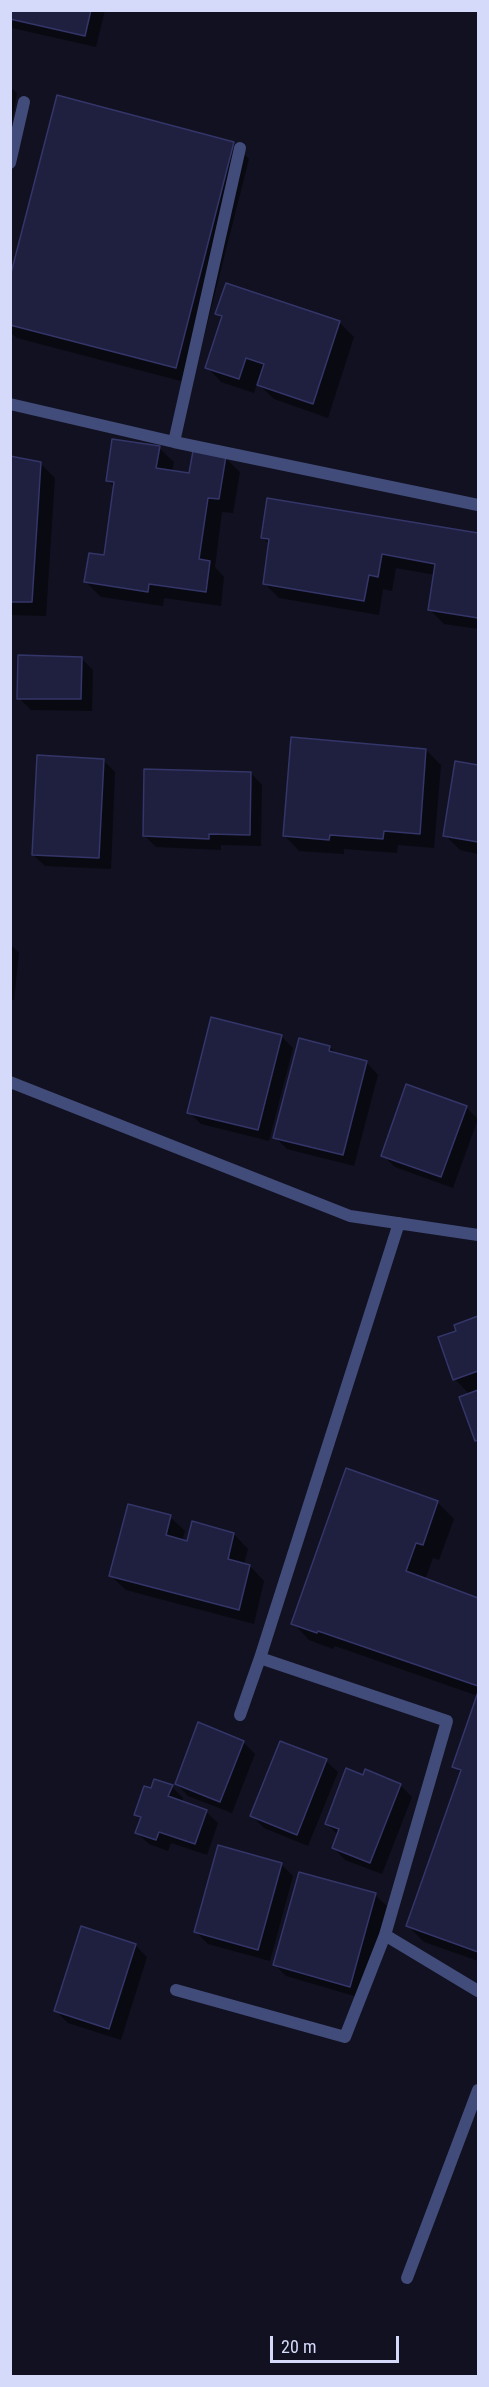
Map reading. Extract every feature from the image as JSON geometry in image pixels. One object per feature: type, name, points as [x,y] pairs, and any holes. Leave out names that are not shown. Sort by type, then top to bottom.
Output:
[{"type":"street","points":[[10,163],[24,102]]},
{"type":"street","points":[[174,442],[240,147]]},
{"type":"street","points":[[10,404],[174,442],[478,505]]},
{"type":"street","points":[[10,1082],[350,1216],[478,1235]]},
{"type":"street","points":[[240,1715],[399,1223]]},
{"type":"street","points":[[176,1990],[345,2037],[385,1935],[447,1721],[260,1658]]},
{"type":"street","points":[[385,1935],[478,1991]]},
{"type":"street","points":[[407,2278],[478,2090]]},
{"type":"building","points":[[10,10],[91,10],[85,36],[10,19]]},
{"type":"building","points":[[57,95],[234,142],[176,368],[10,325],[10,277]]},
{"type":"building","points":[[226,283],[340,321],[313,404],[257,385],[264,364],[246,358],[239,379],[205,368],[222,316],[215,314]]},
{"type":"building","points":[[112,439],[160,446],[156,468],[189,473],[193,451],[226,456],[219,499],[208,498],[199,559],[210,561],[206,592],[149,584],[148,592],[84,582],[89,553],[104,555],[114,482],[106,481]]},
{"type":"building","points":[[10,456],[41,462],[32,602],[10,602]]},
{"type":"building","points":[[267,498],[478,533],[478,618],[428,610],[435,564],[382,554],[378,577],[369,575],[364,601],[263,584],[269,539],[261,538]]},
{"type":"building","points":[[18,655],[82,657],[81,699],[17,699]]},
{"type":"building","points":[[291,737],[426,749],[420,834],[384,831],[383,839],[330,835],[329,840],[283,836]]},
{"type":"building","points":[[37,755],[104,759],[99,858],[32,855]]},
{"type":"building","points":[[455,761],[478,765],[478,842],[443,836]]},
{"type":"building","points":[[144,769],[251,772],[250,835],[209,834],[209,839],[143,836]]},
{"type":"building","points":[[211,1017],[282,1035],[258,1130],[187,1113]]},
{"type":"building","points":[[299,1038],[330,1046],[329,1051],[367,1061],[343,1155],[273,1138]]},
{"type":"building","points":[[406,1084],[467,1106],[441,1177],[381,1156]]},
{"type":"building","points":[[478,1316],[478,1371],[453,1380],[438,1337],[456,1331],[454,1325]]},
{"type":"building","points":[[478,1390],[478,1440],[475,1441],[459,1397]]},
{"type":"building","points":[[346,1468],[438,1501],[423,1545],[416,1543],[406,1571],[478,1598],[478,1686],[318,1631],[317,1633],[291,1624]]},
{"type":"building","points":[[128,1504],[171,1515],[166,1535],[187,1541],[192,1521],[234,1533],[228,1559],[250,1565],[239,1610],[109,1576]]},
{"type":"building","points":[[478,1692],[478,1952],[406,1926],[461,1770],[452,1767]]},
{"type":"building","points":[[198,1722],[244,1741],[220,1802],[175,1784]]},
{"type":"building","points":[[280,1741],[327,1759],[297,1835],[250,1816]]},
{"type":"building","points":[[346,1768],[363,1775],[365,1769],[401,1784],[370,1863],[332,1848],[339,1829],[325,1824]]},
{"type":"building","points":[[154,1779],[173,1785],[168,1796],[207,1810],[195,1844],[159,1832],[156,1840],[135,1833],[141,1817],[134,1815],[144,1786],[151,1788]]},
{"type":"building","points":[[218,1845],[282,1863],[258,1950],[194,1932]]},
{"type":"building","points":[[299,1872],[376,1893],[350,1987],[273,1965]]},
{"type":"building","points":[[81,1926],[136,1944],[109,2029],[54,2011]]}]
